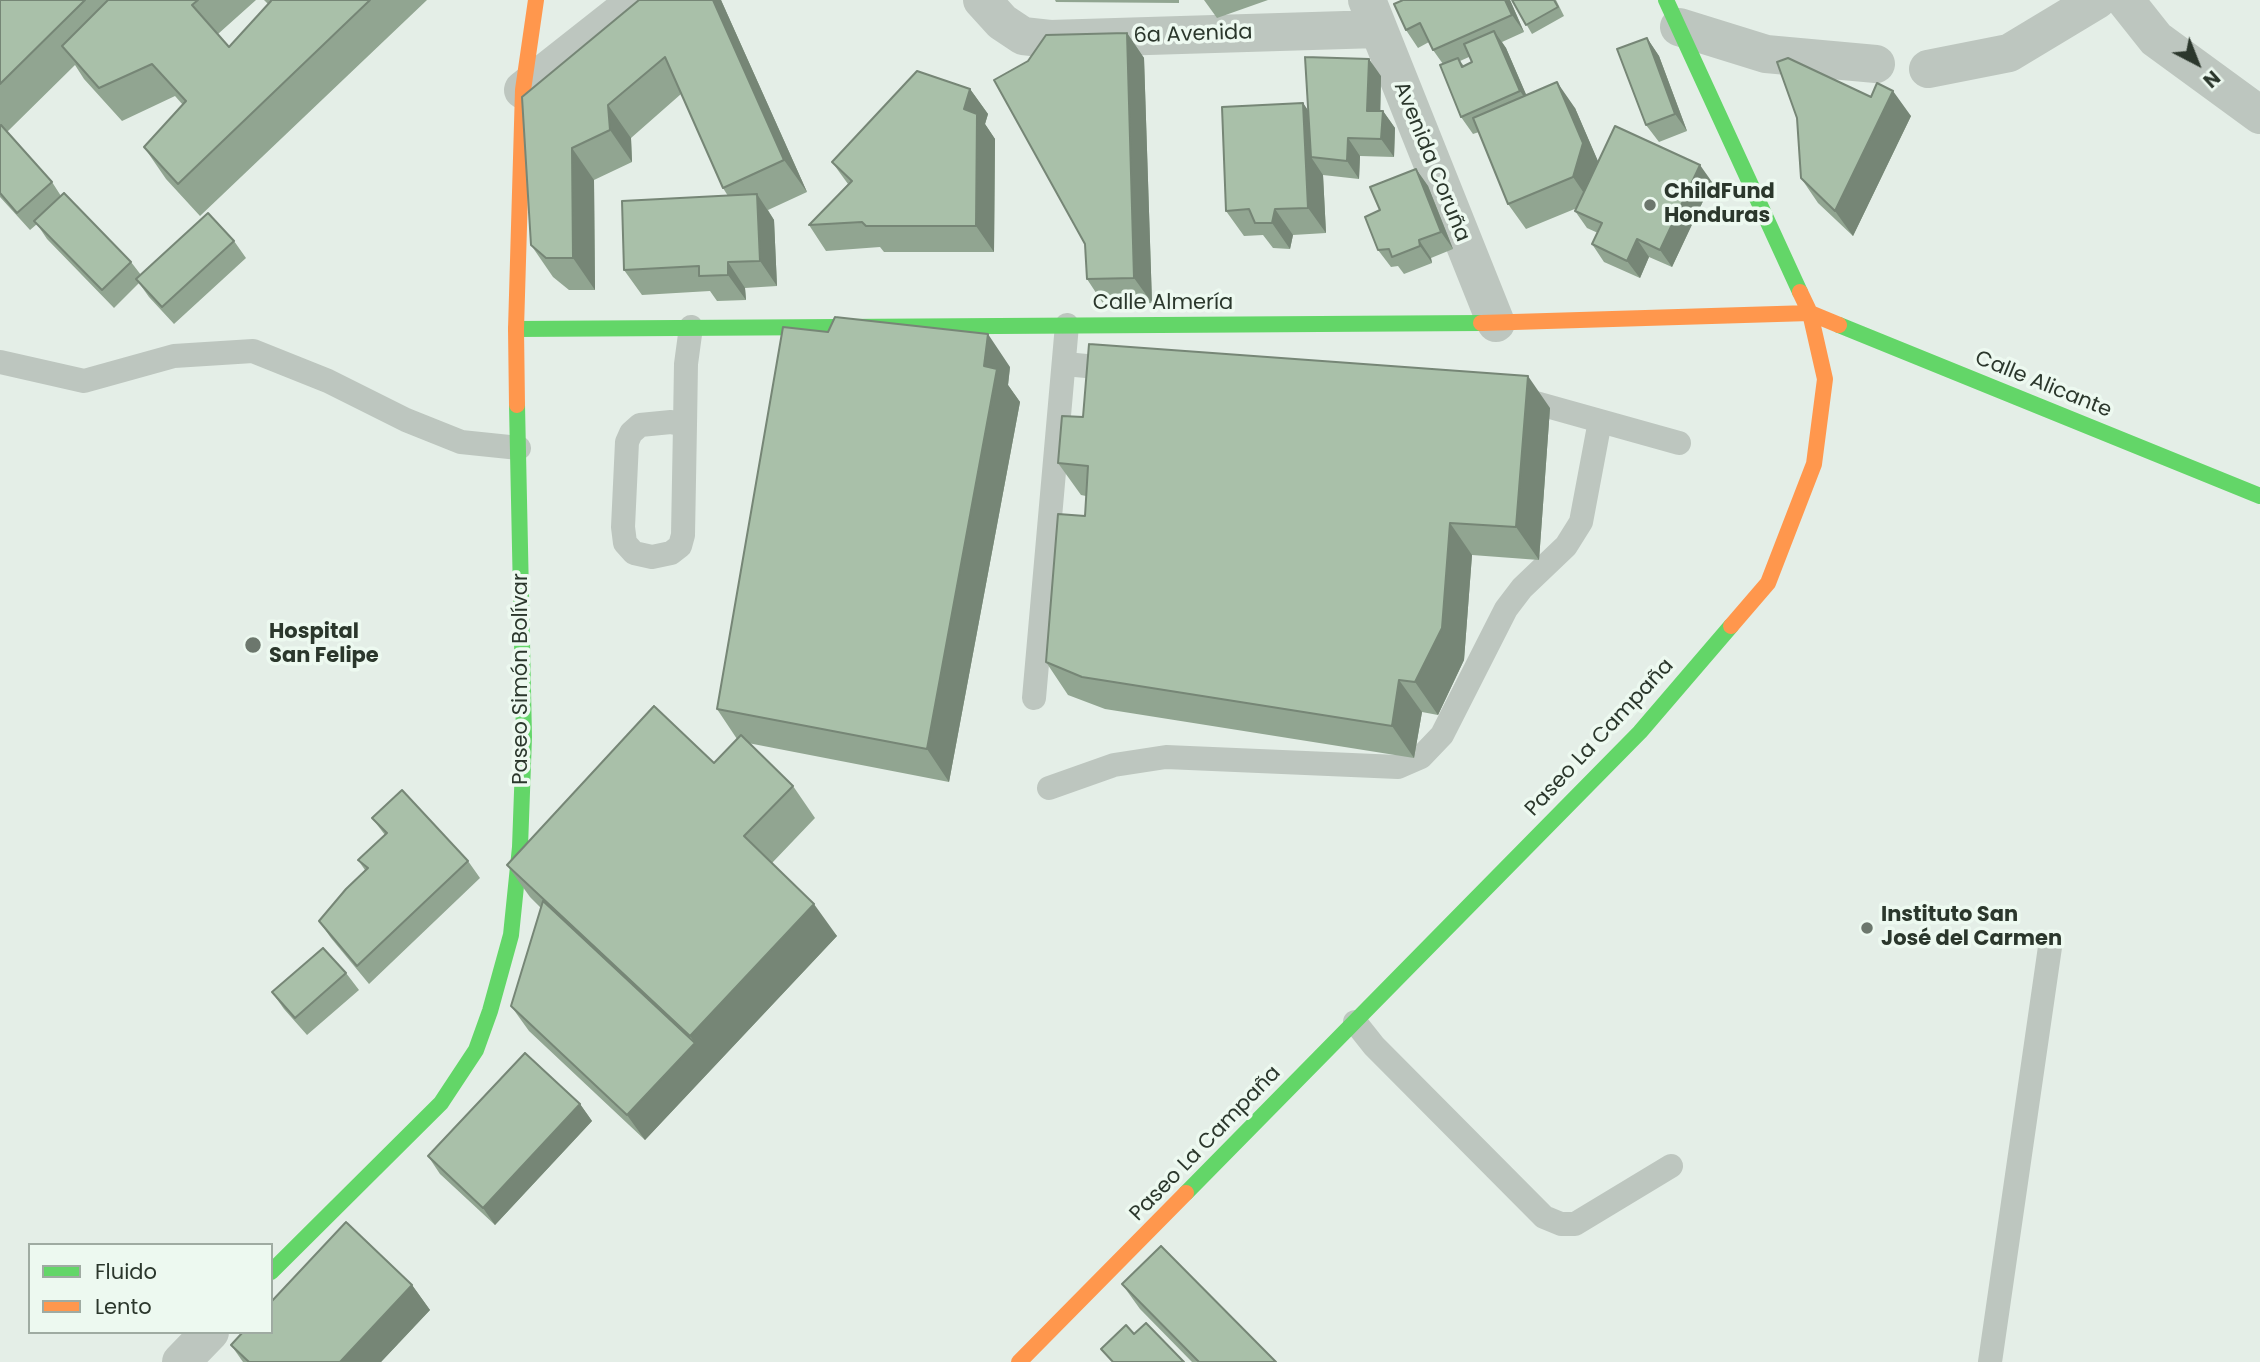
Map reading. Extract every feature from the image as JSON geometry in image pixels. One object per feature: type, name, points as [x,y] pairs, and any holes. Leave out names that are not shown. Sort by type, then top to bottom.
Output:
[{"type":"street","name":"Paseo Simón Bolívar","points":[[273,1270],[441,1102],[476,1050],[511,935],[520,847],[524,737],[516,329],[523,90],[536,0]]},
{"type":"street","points":[[523,90],[636,0]]},
{"type":"street","name":"6a Avenida","points":[[982,0],[1002,22],[1023,36],[1050,39],[1372,14]]},
{"type":"street","points":[[1928,69],[2009,53],[2097,0]]},
{"type":"street","points":[[2125,0],[2156,39],[2260,115]]},
{"type":"street","points":[[1673,13],[1766,54],[1876,64]]},
{"type":"street","name":"Paseo La Campaña","points":[[1019,1362],[1640,732],[1768,583],[1814,464],[1825,379],[1810,313],[1673,13]]},
{"type":"street","name":"Avenida Coruña","points":[[1372,14],[1496,323]]},
{"type":"street","name":"Calle Almería","points":[[516,329],[1496,323],[1810,313]]},
{"type":"street","name":"Calle Alicante","points":[[1810,313],[2260,496]]},
{"type":"street","points":[[181,1362],[208,1334]]},
{"type":"lane","points":[[1034,698],[1067,325]]},
{"type":"lane","points":[[685,425],[671,422],[640,425],[631,433],[627,442],[623,527],[625,543],[634,553],[652,557],[671,553],[680,546],[682,535],[685,425],[686,364],[691,327]]},
{"type":"lane","points":[[0,363],[84,381],[174,356],[253,351],[328,381],[461,442],[519,448]]},
{"type":"lane","points":[[1065,364],[1146,371]]},
{"type":"lane","points":[[1497,397],[1524,398],[1679,443]]},
{"type":"lane","points":[[1049,788],[1114,765],[1166,757],[1398,767],[1421,757],[1441,735],[1514,597],[1566,546],[1581,522],[1600,421]]},
{"type":"lane","points":[[1990,1362],[2050,947]]},
{"type":"lane","points":[[1354,1022],[1374,1046],[1544,1217],[1561,1224],[1575,1224],[1671,1166]]},
{"type":"building","points":[[0,0],[85,0],[0,84]]},
{"type":"building","points":[[108,0],[198,0],[192,5],[229,47],[271,0],[370,0],[178,184],[144,147],[186,101],[152,64],[99,88],[62,46]]},
{"type":"building","points":[[639,0],[713,0],[784,160],[723,188],[665,57],[608,105],[610,130],[572,148],[573,258],[546,258],[531,245],[522,97]]},
{"type":"building","points":[[1403,0],[1505,0],[1512,15],[1433,50],[1420,23],[1406,30],[1394,4]]},
{"type":"building","points":[[1512,0],[1554,0],[1558,7],[1526,25]]},
{"type":"building","points":[[1494,31],[1520,91],[1461,117],[1440,65],[1458,58],[1462,67],[1472,62],[1464,44]]},
{"type":"building","points":[[1127,33],[1134,278],[1087,279],[1085,244],[994,80],[1028,61],[1046,35]]},
{"type":"building","points":[[1647,38],[1675,114],[1646,125],[1617,49]]},
{"type":"building","points":[[1305,57],[1369,59],[1367,111],[1383,111],[1381,139],[1348,138],[1347,161],[1311,157]]},
{"type":"building","points":[[1788,58],[1871,97],[1877,83],[1893,91],[1835,211],[1801,178],[1797,118],[1777,62]]},
{"type":"building","points":[[917,71],[970,89],[964,109],[977,114],[976,226],[866,226],[862,222],[809,225],[852,181],[832,162]]},
{"type":"building","points":[[1557,82],[1583,143],[1573,177],[1508,204],[1473,118]]},
{"type":"building","points":[[1303,103],[1308,208],[1275,209],[1272,223],[1255,223],[1249,209],[1226,211],[1222,107]]},
{"type":"building","points":[[1,125],[52,182],[17,213],[0,193]]},
{"type":"building","name":"ChildFund Honduras","points":[[1615,126],[1700,165],[1660,250],[1637,239],[1627,261],[1592,244],[1602,223],[1575,211]]},
{"type":"building","points":[[1416,169],[1441,232],[1419,240],[1420,246],[1392,257],[1389,249],[1378,250],[1365,217],[1380,210],[1370,187]]},
{"type":"building","points":[[64,193],[131,262],[102,290],[34,221]]},
{"type":"building","points":[[757,194],[760,261],[728,262],[728,275],[699,276],[699,266],[624,270],[622,201]]},
{"type":"building","points":[[208,213],[234,241],[162,307],[136,279]]},
{"type":"building","points":[[835,317],[988,334],[984,366],[997,369],[927,749],[717,709],[783,327],[828,332]]},
{"type":"building","points":[[1089,344],[1528,376],[1516,527],[1450,523],[1442,628],[1415,682],[1399,680],[1392,726],[1082,677],[1046,662],[1058,514],[1085,516],[1088,466],[1058,463],[1062,416],[1083,417]]},
{"type":"building","points":[[654,706],[714,763],[741,735],[793,786],[744,836],[814,904],[690,1036],[507,865]]},
{"type":"building","points":[[402,790],[468,861],[357,966],[319,921],[368,868],[358,860],[387,833],[372,818]]},
{"type":"building","points":[[543,901],[695,1043],[627,1115],[511,1006]]},
{"type":"building","points":[[323,948],[346,973],[295,1018],[272,992]]},
{"type":"building","points":[[525,1053],[580,1104],[483,1208],[428,1156]]},
{"type":"building","points":[[346,1222],[412,1285],[340,1362],[249,1362],[231,1345],[241,1334],[273,1334],[273,1300]]},
{"type":"building","points":[[1161,1246],[1276,1362],[1199,1362],[1122,1284]]},
{"type":"building","points":[[1146,1323],[1184,1362],[1113,1362],[1101,1349],[1126,1325],[1134,1334]]},
{"type":"traffic: fast","points":[[1666,0],[1800,292]]},
{"type":"traffic: fast","points":[[516,329],[1481,323]]},
{"type":"traffic: fast","points":[[1839,325],[2260,496]]},
{"type":"traffic: fast","points":[[273,1270],[441,1103],[476,1050],[490,1011],[511,935],[520,847],[524,737],[517,405]]},
{"type":"traffic: fast","points":[[1186,1193],[1640,732],[1731,626]]},
{"type":"traffic: slow","points":[[517,405],[516,329],[523,90],[536,0]]},
{"type":"traffic: slow","points":[[1731,626],[1768,583],[1814,464],[1825,379],[1810,313],[1800,292]]},
{"type":"traffic: slow","points":[[1481,323],[1810,313],[1839,325]]},
{"type":"traffic: slow","points":[[1019,1362],[1186,1193]]},
{"type":"place","name":"ChildFund Honduras","points":[[1650,205]]},
{"type":"place","name":"Hospital San Felipe","points":[[253,645]]},
{"type":"place","name":"Instituto San José del Carmen","points":[[1867,928]]}]
